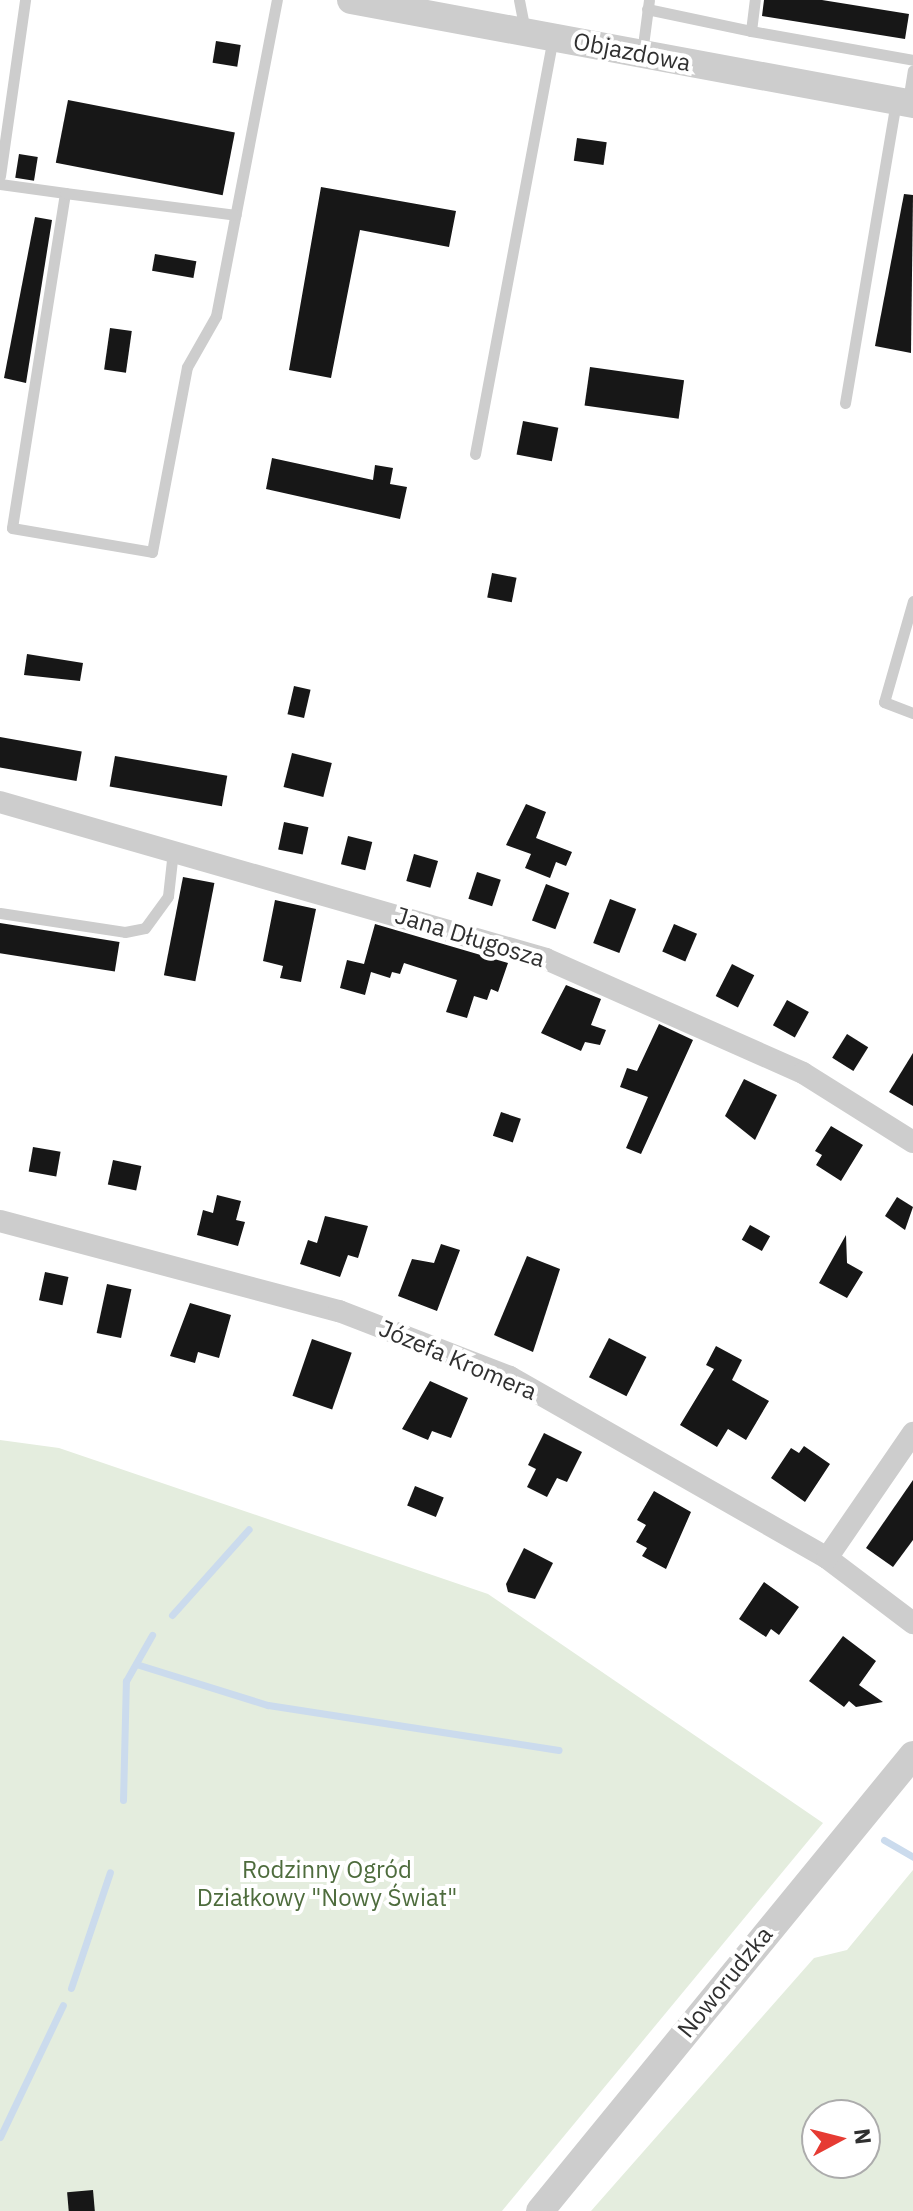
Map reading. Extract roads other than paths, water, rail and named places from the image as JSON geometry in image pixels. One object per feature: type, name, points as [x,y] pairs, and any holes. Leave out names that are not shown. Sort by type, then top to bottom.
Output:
[{"type":"street","name":"Objazdowa","points":[[351,0],[906,102]]},
{"type":"street","name":"Jana Długosza","points":[[0,802],[546,959],[803,1073],[913,1142]]},
{"type":"street","name":"Józefa Kromera","points":[[0,1221],[339,1311],[510,1377],[827,1558],[913,1623]]},
{"type":"street","points":[[827,1558],[913,1433]]},
{"type":"street","name":"Noworudzka","points":[[540,2211],[913,1755]]},
{"type":"lane","points":[[0,176],[25,0]]},
{"type":"lane","points":[[65,193],[12,528],[152,552],[187,367],[216,316],[277,0]]},
{"type":"lane","points":[[519,0],[526,32]]},
{"type":"lane","points":[[751,31],[755,0]]},
{"type":"lane","points":[[641,54],[648,4],[751,31],[913,60]]},
{"type":"lane","points":[[475,454],[553,37]]},
{"type":"lane","points":[[845,403],[913,70]]},
{"type":"lane","points":[[0,184],[236,215]]},
{"type":"lane","points":[[913,601],[884,702],[913,713]]},
{"type":"lane","points":[[899,649],[913,654]]},
{"type":"lane","points":[[0,913],[125,932],[145,928],[168,896],[173,850]]},
{"type":"waterway","points":[[172,1615],[249,1529]]},
{"type":"waterway","points":[[123,1800],[126,1681],[152,1635]]},
{"type":"waterway","points":[[136,1664],[268,1705],[559,1750]]},
{"type":"waterway","points":[[884,1840],[913,1857]]},
{"type":"waterway","points":[[71,1988],[110,1872]]},
{"type":"waterway","points":[[0,2137],[63,2005]]},
{"type":"park label","name":"Rodzinny Ogród Działkowy \"Nowy Świat\"","points":[[327,1884]]}]
